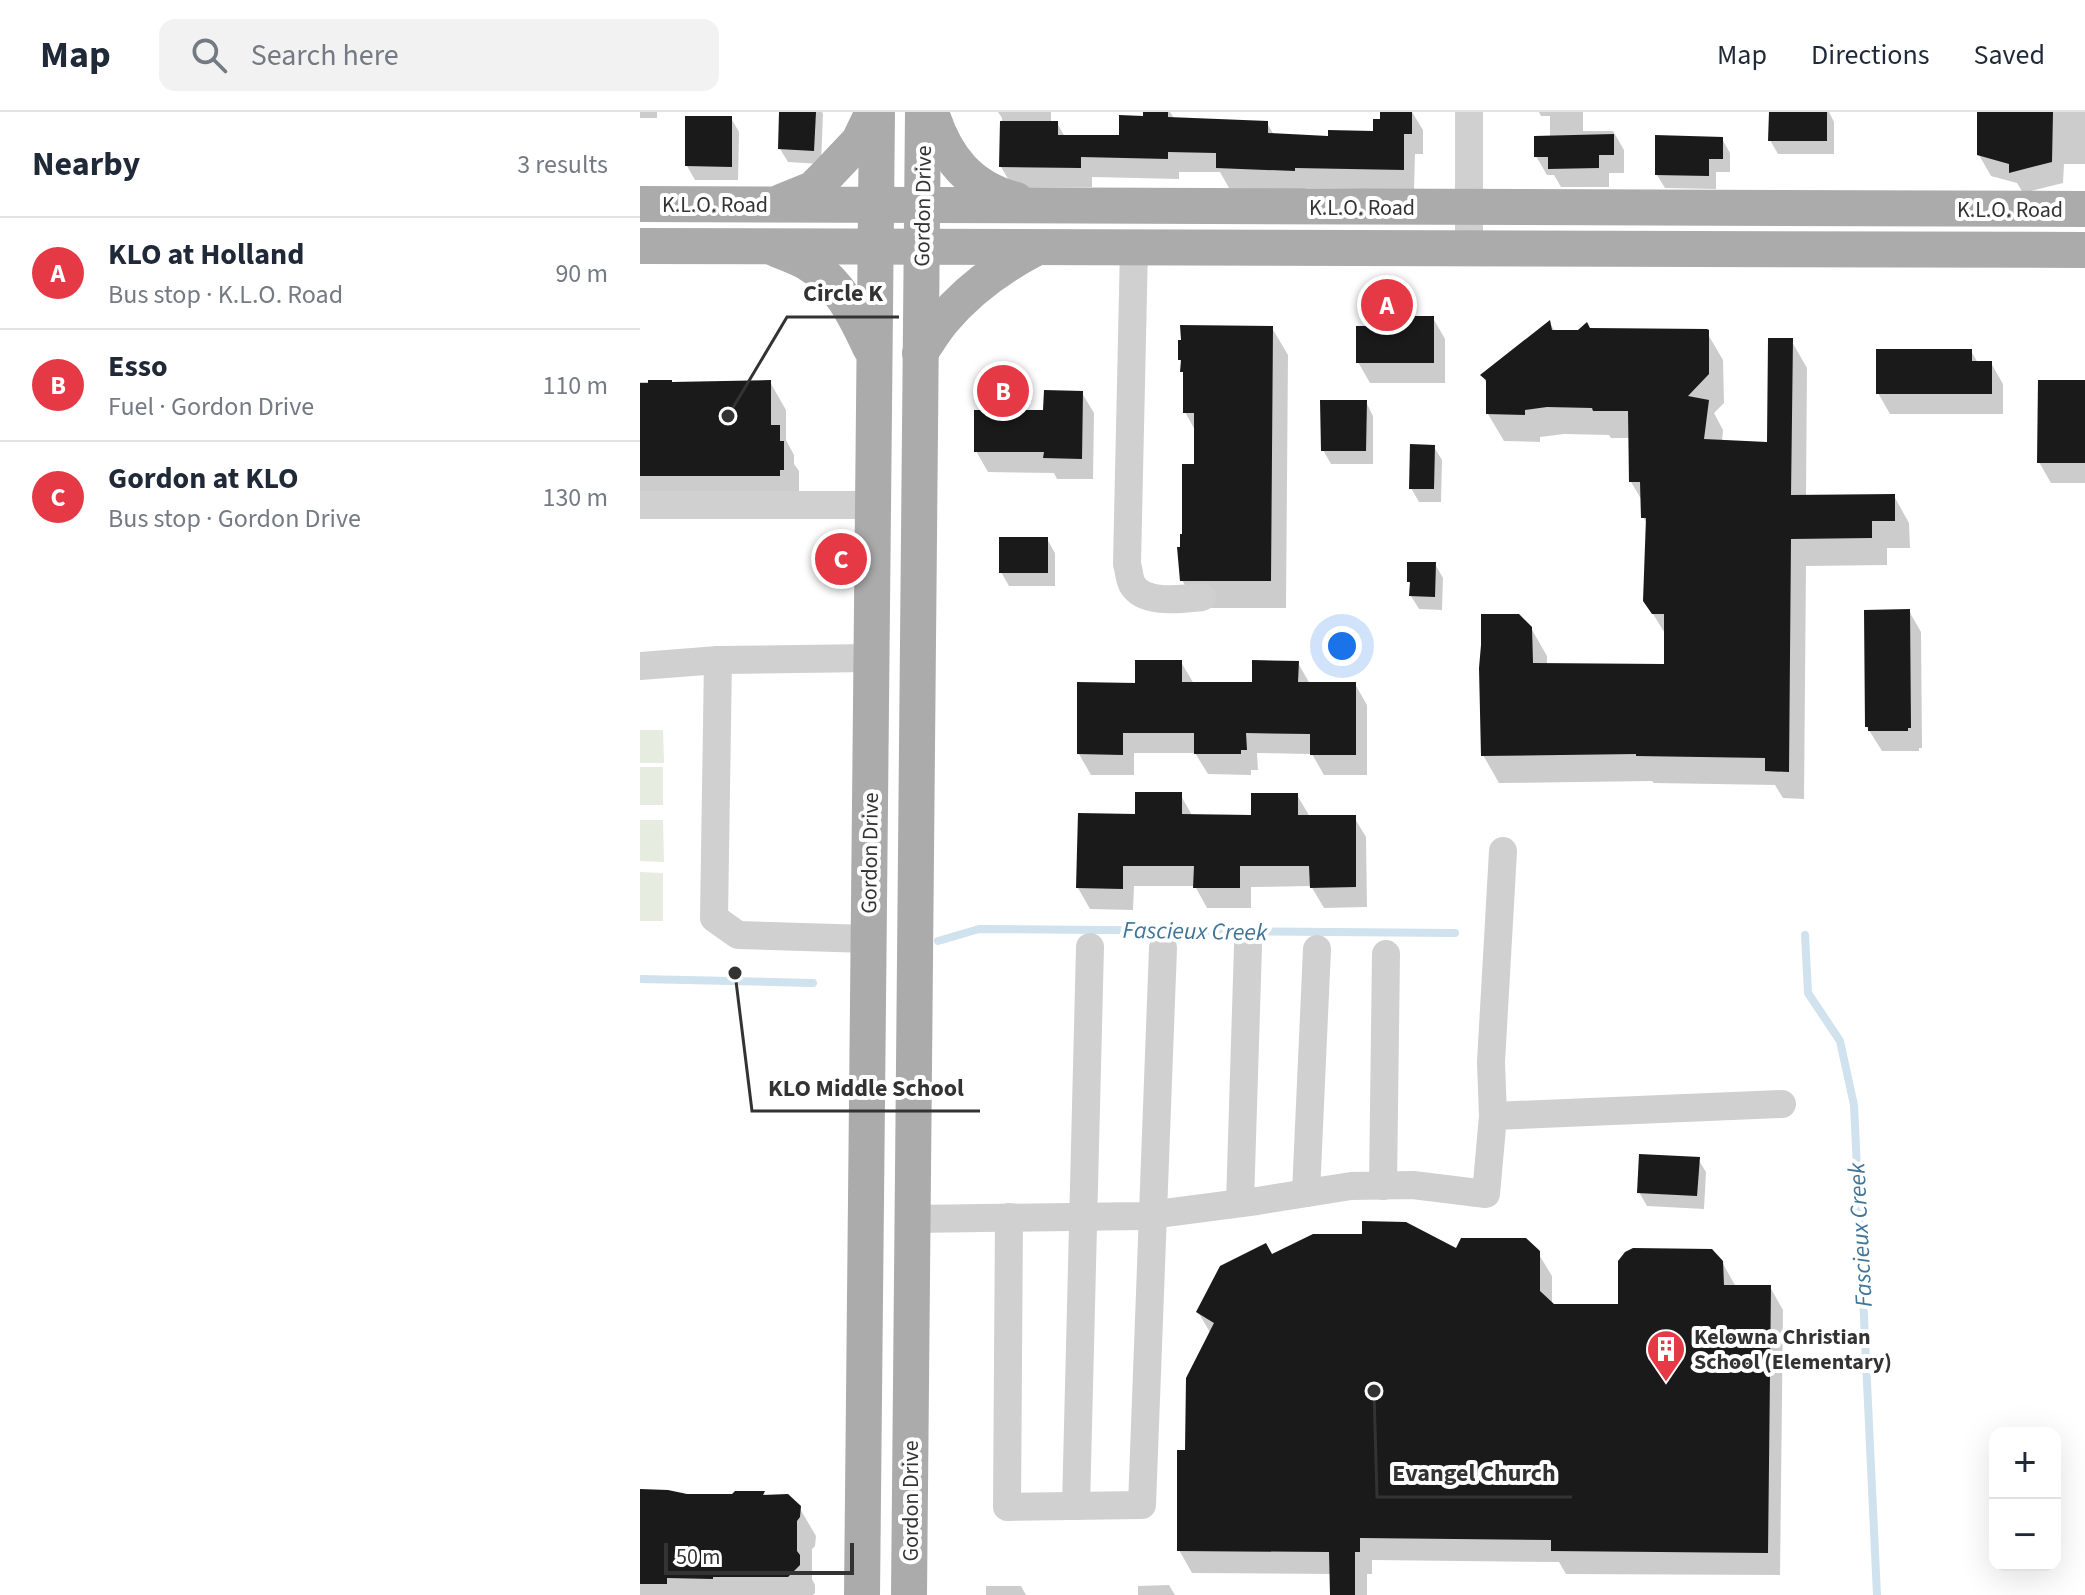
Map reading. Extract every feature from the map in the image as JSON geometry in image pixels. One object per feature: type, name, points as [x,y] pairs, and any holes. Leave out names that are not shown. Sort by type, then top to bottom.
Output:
[{"type":"main road","points":[[776,204],[813,189],[859,141],[875,112]]},
{"type":"main road","name":"Gordon Drive","points":[[862,1595],[875,112]]},
{"type":"main road","name":"Gordon Drive","points":[[909,1595],[923,112]]},
{"type":"main road","points":[[931,112],[937,132],[950,155],[971,178],[994,194],[1036,205]]},
{"type":"main road","name":"K.L.O. Road","points":[[640,204],[2085,209]]},
{"type":"main road","name":"K.L.O. Road","points":[[640,246],[2085,250]]},
{"type":"main road","points":[[767,246],[805,262],[826,276],[851,309],[873,353]]},
{"type":"main road","points":[[920,353],[941,322],[971,293],[1005,264],[1038,247]]},
{"type":"street","points":[[1469,112],[1469,248]]},
{"type":"street","points":[[1134,247],[1127,564],[1132,585],[1144,596],[1169,599],[1202,597]]},
{"type":"street","points":[[640,505],[872,505]]},
{"type":"street","points":[[640,666],[718,660],[870,658]]},
{"type":"street","points":[[718,660],[714,918],[738,935],[868,939]]},
{"type":"street","points":[[912,1219],[1154,1214],[1351,1186],[1413,1185],[1486,1194],[1493,1116],[1491,1062],[1503,851]]},
{"type":"street","points":[[1240,1203],[1248,946]]},
{"type":"street","points":[[1076,1506],[1090,947]]},
{"type":"street","points":[[1009,1217],[1007,1507],[1142,1505],[1163,948]]},
{"type":"street","points":[[1306,1193],[1317,949]]},
{"type":"street","points":[[1383,1186],[1386,954]]},
{"type":"street","points":[[1493,1116],[1782,1104]]},
{"type":"shaded area","points":[[640,730],[663,730],[664,763],[640,763]]},
{"type":"shaded area","points":[[640,767],[663,767],[663,805],[640,805]]},
{"type":"shaded area","points":[[640,820],[663,820],[664,862],[640,861]]},
{"type":"shaded area","points":[[640,872],[663,873],[663,921],[640,921]]},
{"type":"building","points":[[779,112],[816,112],[814,151],[778,149]]},
{"type":"building","points":[[1143,112],[1168,112],[1168,117],[1268,121],[1268,133],[1328,136],[1328,130],[1373,131],[1373,119],[1380,119],[1380,112],[1412,112],[1412,134],[1404,134],[1404,170],[1216,168],[1216,153],[1168,152],[1168,159],[1081,157],[1081,168],[999,167],[1000,121],[1058,121],[1058,135],[1119,135],[1119,115],[1143,116]]},
{"type":"building","points":[[1769,112],[1827,112],[1827,141],[1768,141]]},
{"type":"building","points":[[1977,112],[2053,112],[2052,162],[2009,173],[2009,164],[1977,155]]},
{"type":"building","points":[[685,116],[732,116],[732,167],[685,166]]},
{"type":"building","points":[[1614,134],[1614,155],[1599,155],[1599,168],[1548,169],[1548,157],[1534,157],[1534,136]]},
{"type":"building","points":[[1655,135],[1723,137],[1723,159],[1709,159],[1709,176],[1655,175]]},
{"type":"building","points":[[1406,316],[1434,316],[1434,363],[1356,363],[1356,326],[1406,326]]},
{"type":"building","points":[[1550,320],[1552,330],[1578,330],[1587,322],[1590,328],[1709,330],[1709,374],[1688,396],[1709,400],[1704,439],[1767,442],[1768,338],[1793,338],[1791,495],[1895,494],[1895,521],[1872,521],[1872,538],[1791,539],[1789,772],[1765,771],[1765,758],[1636,754],[1481,756],[1481,614],[1519,614],[1532,627],[1533,663],[1664,664],[1664,614],[1652,614],[1643,601],[1646,518],[1641,518],[1640,482],[1629,482],[1628,411],[1547,407],[1525,410],[1525,415],[1486,414],[1486,380],[1480,375]]},
{"type":"building","points":[[1180,325],[1273,326],[1271,581],[1180,581],[1177,547],[1180,547],[1182,534],[1182,464],[1194,464],[1194,413],[1183,413],[1183,372],[1180,372],[1181,360],[1178,360]]},
{"type":"building","points":[[1876,349],[1972,349],[1972,361],[1992,361],[1992,394],[1876,394]]},
{"type":"building","points":[[648,380],[771,380],[771,425],[780,425],[780,441],[784,441],[784,470],[780,470],[780,476],[640,476],[640,383],[648,383]]},
{"type":"building","points":[[2038,380],[2085,380],[2085,463],[2037,463]]},
{"type":"building","points":[[1044,390],[1083,391],[1082,459],[1043,458],[1044,452],[974,452],[974,410],[1043,410]]},
{"type":"building","points":[[1320,400],[1367,400],[1366,451],[1321,451]]},
{"type":"building","points":[[1410,444],[1435,445],[1434,489],[1409,489]]},
{"type":"building","points":[[999,537],[1048,537],[1048,573],[999,573]]},
{"type":"building","points":[[1407,562],[1436,562],[1435,597],[1409,596]]},
{"type":"building","points":[[1910,609],[1911,728],[1908,731],[1868,731],[1865,727],[1864,610]]},
{"type":"building","points":[[1135,660],[1182,660],[1182,682],[1252,682],[1252,660],[1299,661],[1298,682],[1356,682],[1356,755],[1310,755],[1310,734],[1246,733],[1247,750],[1241,750],[1241,754],[1194,754],[1194,733],[1123,733],[1123,755],[1077,754],[1077,682],[1135,683]]},
{"type":"building","points":[[1135,792],[1182,792],[1182,814],[1251,815],[1251,793],[1298,793],[1298,815],[1356,815],[1356,887],[1310,888],[1309,866],[1240,866],[1240,888],[1193,888],[1194,866],[1123,866],[1123,889],[1076,888],[1078,813],[1135,814]]},
{"type":"building","points":[[1639,1154],[1700,1157],[1697,1196],[1637,1193]]},
{"type":"building","points":[[1362,1221],[1406,1222],[1456,1248],[1461,1238],[1526,1238],[1540,1251],[1540,1291],[1554,1304],[1618,1304],[1618,1261],[1633,1248],[1712,1249],[1723,1261],[1724,1285],[1771,1285],[1768,1553],[1551,1551],[1551,1540],[1360,1538],[1360,1552],[1355,1552],[1355,1595],[1330,1595],[1329,1552],[1177,1551],[1177,1450],[1185,1450],[1186,1378],[1214,1323],[1196,1312],[1220,1266],[1266,1243],[1272,1254],[1313,1234],[1362,1234]]},
{"type":"building","points":[[640,1489],[687,1494],[765,1491],[763,1495],[788,1494],[801,1506],[797,1521],[800,1565],[788,1577],[667,1578],[667,1584],[640,1584]]},
{"type":"waterway","name":"Fascieux Creek","points":[[938,941],[979,929],[1455,933]]},
{"type":"waterway","name":"Fascieux Creek","points":[[1805,935],[1808,993],[1840,1041],[1854,1105],[1877,1595]]},
{"type":"waterway","name":"Fascieux Creek","points":[[640,979],[813,983]]},
{"type":"place","name":"KLO at Holland","points":[[1387,305]]},
{"type":"place","name":"Esso","points":[[1003,391]]},
{"type":"place","name":"Circle K","points":[[728,416]]},
{"type":"place","name":"Gordon at KLO","points":[[841,559]]},
{"type":"place","name":"KLO Middle School","points":[[735,973]]},
{"type":"place","name":"Kelowna Christian School (Elementary)","points":[[1666,1383]]},
{"type":"place","name":"Evangel Church","points":[[1374,1391]]}]
